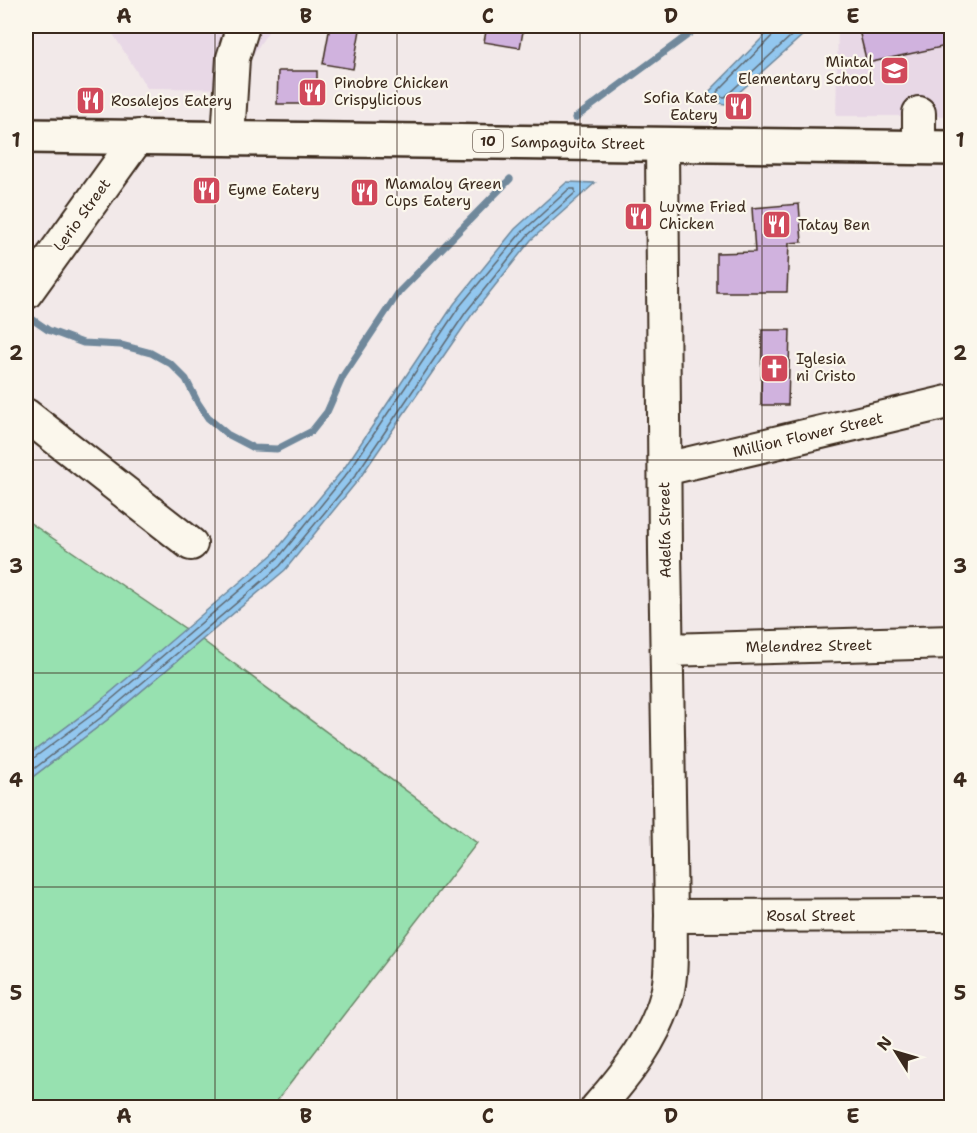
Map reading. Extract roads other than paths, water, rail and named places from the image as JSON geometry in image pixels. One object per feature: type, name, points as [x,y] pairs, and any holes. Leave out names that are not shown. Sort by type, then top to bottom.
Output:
[{"type":"highway","name":"Sampaguita Street","points":[[26,136],[951,148]]},
{"type":"street","points":[[228,138],[233,58],[243,26]]},
{"type":"street","points":[[919,113],[919,147]]},
{"type":"street","name":"Lerio Street","points":[[26,293],[139,136]]},
{"type":"street","name":"Adelfa Street","points":[[597,1107],[640,1053],[658,1019],[667,994],[671,916],[662,144]]},
{"type":"street","name":"Million Flower Street","points":[[664,469],[951,401]]},
{"type":"street","points":[[26,415],[191,544]]},
{"type":"street","name":"Melendrez Street","points":[[667,650],[951,642]]},
{"type":"street","name":"Rosal Street","points":[[671,916],[951,915]]},
{"type":"water","points":[[774,26],[813,26],[726,104],[700,101]]},
{"type":"water","points":[[567,182],[595,183],[531,240],[471,316],[359,479],[285,570],[107,720],[26,782],[26,757],[97,704],[274,553],[345,467],[454,304],[515,229]]},
{"type":"waterway","points":[[575,118],[700,26]]},
{"type":"waterway","points":[[26,315],[48,330],[83,343],[121,345],[151,353],[171,364],[186,379],[208,418],[227,434],[254,448],[277,449],[312,431],[327,412],[343,376],[399,292],[510,179]]},
{"type":"place","name":"Mintal Elementary School","points":[[894,71]]},
{"type":"place","name":"Pinobre Chicken Crispylicious","points":[[313,92]]},
{"type":"place","name":"Rosalejos Eatery","points":[[90,101]]},
{"type":"place","name":"Sofia Kate Eatery","points":[[739,107]]},
{"type":"place","name":"Eyme Eatery","points":[[207,190]]},
{"type":"place","name":"Mamaloy Green Cups Eatery","points":[[364,193]]},
{"type":"place","name":"Luvme Fried Chicken","points":[[638,216]]},
{"type":"place","name":"Tatay Ben","points":[[777,225]]},
{"type":"place","name":"Iglesia ni Cristo","points":[[775,368]]}]
